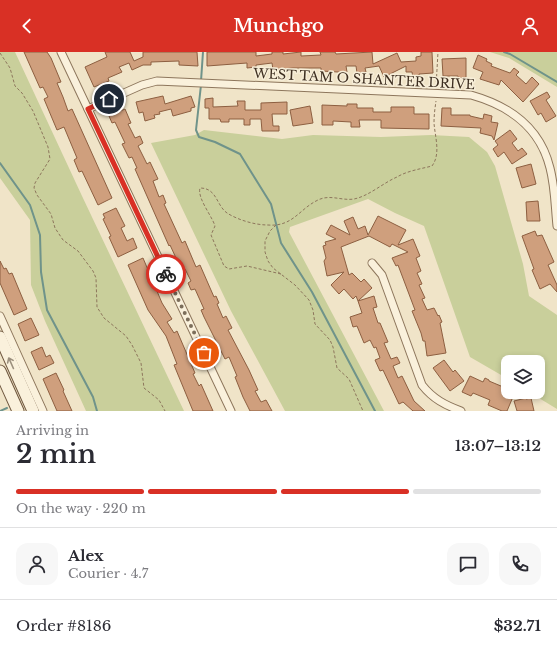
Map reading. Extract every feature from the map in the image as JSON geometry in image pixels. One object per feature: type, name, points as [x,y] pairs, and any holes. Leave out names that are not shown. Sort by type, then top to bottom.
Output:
[{"type":"main road","points":[[0,337],[33,411]]},
{"type":"main road","points":[[0,371],[18,411]]},
{"type":"main road","points":[[10,394],[23,388]]},
{"type":"street","points":[[61,52],[231,411]]},
{"type":"street","name":"WEST TAM O SHANTER DRIVE","points":[[88,109],[142,85],[157,81],[471,95],[502,106],[518,117],[530,128],[554,167],[557,226]]},
{"type":"street","points":[[372,263],[382,275],[422,385],[428,393],[436,399],[461,411]]},
{"type":"street","points":[[0,316],[43,411]]},
{"type":"path","points":[[281,274],[247,266],[229,269],[224,266],[212,240],[211,235],[214,226],[201,198],[199,191],[200,188],[205,188],[212,192],[227,213],[256,223],[276,225],[294,219],[311,203],[320,199],[337,197],[353,199],[362,197],[398,176],[432,166],[435,162],[438,144],[434,121],[438,52]]},
{"type":"path","points":[[0,53],[10,68],[15,86],[22,93],[33,112],[48,147],[50,159],[35,183],[34,188],[37,195],[51,214],[58,234],[63,240],[78,251],[93,271],[96,278],[97,306],[100,312],[104,318],[126,336],[132,345],[141,363],[144,388],[159,400],[165,411]]},
{"type":"path","points":[[276,225],[270,231],[265,241],[265,252],[268,260],[309,300],[316,324],[330,340],[333,347],[337,368],[349,379],[363,411]]},
{"type":"green space","points":[[0,52],[15,52],[184,411],[86,411],[45,321],[31,285],[30,220],[0,178]]},
{"type":"green space","points":[[490,52],[557,52],[557,87],[509,58]]},
{"type":"green space","points":[[204,130],[282,139],[313,135],[381,137],[431,135],[469,137],[487,152],[495,166],[523,264],[529,296],[557,315],[557,409],[541,399],[545,399],[545,355],[501,355],[501,375],[470,357],[424,226],[368,199],[290,227],[289,232],[384,411],[285,411],[231,311],[151,143],[195,135]]},
{"type":"building","points":[[24,52],[47,52],[51,58],[61,82],[57,83],[68,111],[72,109],[112,198],[98,205],[82,171],[79,172],[74,160],[77,158],[64,127],[57,130],[44,99],[48,97],[43,87],[40,88]]},
{"type":"building","points":[[105,52],[130,52],[134,61],[143,57],[143,52],[197,52],[198,66],[179,65],[179,61],[151,62],[151,65],[143,65],[132,70],[129,63],[119,67],[122,72],[108,78],[109,81],[94,87],[85,67],[107,57]]},
{"type":"building","points":[[207,52],[256,52],[256,56],[272,54],[272,52],[283,52],[283,54],[301,52],[301,56],[321,55],[320,52],[335,52],[336,54],[372,52],[373,64],[397,53],[401,62],[416,61],[416,57],[421,56],[421,52],[432,52],[433,73],[419,74],[419,78],[413,78],[412,72],[406,72],[406,66],[384,77],[379,66],[365,68],[366,72],[357,73],[356,66],[346,66],[347,72],[338,72],[321,71],[321,68],[273,70],[272,63],[247,68],[247,63],[207,66]]},
{"type":"building","points":[[478,55],[487,59],[486,61],[492,64],[491,66],[510,73],[514,68],[519,72],[516,75],[526,84],[532,77],[539,84],[523,102],[501,80],[499,85],[480,79],[483,72],[473,68]]},
{"type":"building","points":[[466,58],[466,78],[458,78],[458,76],[443,76],[442,59]]},
{"type":"building","points":[[547,92],[550,97],[546,100],[556,116],[546,122],[541,113],[538,115],[530,101]]},
{"type":"building","points":[[163,96],[165,104],[191,96],[195,107],[191,108],[191,111],[173,116],[171,109],[159,112],[160,114],[154,115],[155,118],[145,121],[143,112],[139,113],[136,102]]},
{"type":"building","points":[[213,98],[213,107],[238,106],[237,101],[245,101],[245,110],[261,110],[261,103],[287,102],[287,114],[272,114],[273,126],[279,126],[279,131],[262,131],[261,119],[250,119],[250,125],[244,125],[244,119],[229,119],[229,122],[221,122],[220,119],[209,119],[209,108],[205,108],[205,99]]},
{"type":"building","points":[[347,104],[357,104],[357,108],[373,108],[373,112],[391,112],[391,107],[414,107],[414,114],[429,114],[429,129],[381,128],[381,120],[359,120],[360,127],[351,127],[351,122],[333,121],[333,125],[322,125],[322,105],[347,106]]},
{"type":"building","points":[[310,106],[313,123],[293,126],[290,110]]},
{"type":"building","points":[[442,108],[451,108],[451,115],[470,115],[483,119],[484,114],[492,116],[491,122],[498,123],[494,140],[492,136],[480,133],[481,128],[441,126]]},
{"type":"building","points":[[125,109],[131,123],[128,124],[135,138],[140,136],[143,143],[138,146],[147,164],[150,162],[158,179],[153,181],[159,197],[163,195],[166,203],[164,204],[182,243],[185,241],[196,267],[200,265],[214,297],[216,296],[219,303],[217,304],[223,318],[226,316],[232,328],[228,330],[258,390],[255,391],[261,402],[266,400],[272,411],[250,411],[235,377],[237,376],[229,357],[225,359],[201,310],[204,309],[195,289],[191,290],[188,283],[191,281],[185,269],[182,271],[170,245],[169,246],[135,169],[137,168],[132,157],[129,158],[122,144],[125,143],[115,122],[112,123],[109,116]]},
{"type":"building","points":[[510,130],[517,139],[512,143],[518,151],[522,148],[527,154],[512,164],[504,152],[498,157],[493,149],[498,145],[495,141]]},
{"type":"building","points":[[531,164],[536,184],[522,188],[516,168]]},
{"type":"building","points":[[538,201],[540,221],[527,221],[526,202]]},
{"type":"building","points":[[116,208],[125,226],[121,228],[127,241],[133,238],[137,248],[118,257],[103,219],[105,218],[103,214]]},
{"type":"building","points":[[378,216],[406,230],[398,245],[413,239],[420,256],[416,258],[421,271],[417,273],[422,284],[419,285],[425,298],[422,299],[427,310],[434,308],[438,316],[439,315],[442,322],[440,323],[446,353],[427,356],[425,341],[423,341],[412,311],[415,310],[398,265],[396,266],[392,258],[408,252],[392,244],[390,247],[369,236],[341,247],[349,275],[352,273],[361,282],[364,279],[372,288],[358,301],[356,296],[353,299],[344,289],[339,294],[331,285],[344,272],[327,276],[324,261],[326,258],[323,246],[326,245],[325,242],[336,239],[326,234],[331,225],[350,235],[344,221],[353,217],[358,229],[365,226],[368,235]]},
{"type":"building","points":[[535,231],[537,236],[542,235],[554,262],[548,265],[557,285],[557,292],[550,284],[540,289],[532,270],[534,269],[522,236]]},
{"type":"building","points":[[143,258],[162,303],[172,319],[167,322],[174,333],[177,331],[195,373],[193,374],[199,386],[201,384],[213,411],[193,411],[174,365],[177,364],[166,336],[148,310],[128,265]]},
{"type":"building","points":[[0,261],[4,269],[6,268],[9,274],[12,273],[27,309],[14,315],[0,283]]},
{"type":"building","points":[[374,296],[377,307],[373,308],[378,323],[380,323],[388,342],[384,343],[391,359],[397,357],[400,363],[393,366],[398,378],[402,376],[414,401],[425,411],[413,411],[403,402],[399,404],[383,370],[380,371],[375,360],[380,358],[376,347],[374,348],[370,340],[364,343],[357,326],[353,327],[350,317],[362,313],[358,301]]},
{"type":"building","points":[[31,318],[39,335],[25,341],[18,324]]},
{"type":"building","points":[[42,347],[46,357],[50,355],[54,363],[39,370],[31,352]]},
{"type":"building","points":[[444,360],[453,372],[455,370],[464,381],[450,391],[433,368]]},
{"type":"building","points":[[56,373],[72,411],[57,411],[43,379]]},
{"type":"building","points":[[470,376],[483,382],[485,378],[501,386],[501,399],[512,399],[507,411],[502,411],[488,405],[490,400],[473,393],[471,396],[462,392]]},
{"type":"building","points":[[531,399],[534,411],[517,411],[514,401]]},
{"type":"waterway","points":[[201,81],[203,52]]},
{"type":"waterway","points":[[504,52],[510,54],[557,82]]},
{"type":"waterway","points":[[201,85],[196,130],[199,137],[215,142],[240,154],[271,204],[281,243],[312,292],[375,411]]},
{"type":"waterway","points":[[0,163],[30,205],[40,235],[41,272],[47,310],[93,397],[97,411]]},
{"type":"waterway","points":[[0,411],[7,408]]},
{"type":"way so far","points":[[166,274],[204,353]]},
{"type":"route","points":[[109,99],[88,109],[166,274]]}]
